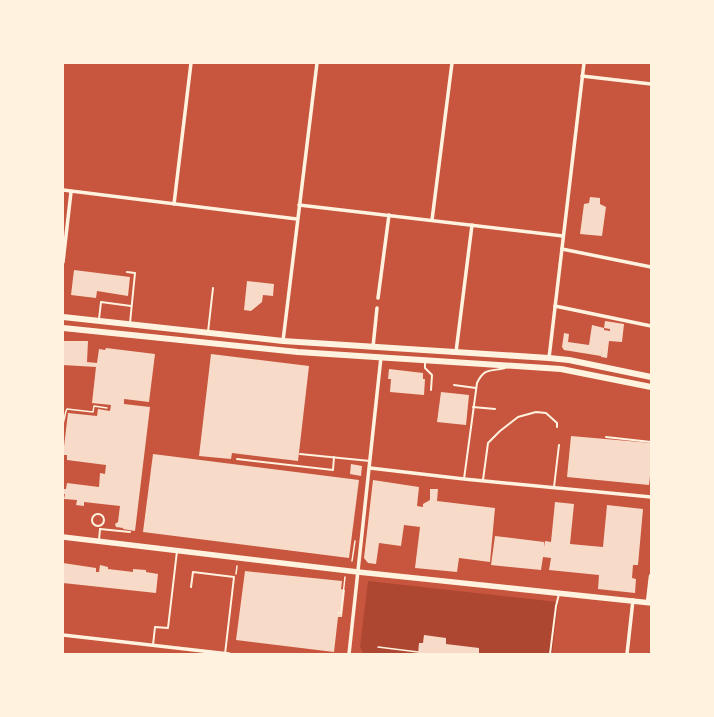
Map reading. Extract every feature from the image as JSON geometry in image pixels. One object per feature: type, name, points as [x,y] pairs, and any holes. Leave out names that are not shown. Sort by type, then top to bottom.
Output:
[{"type":"highway","points":[[63,317],[283,340],[569,360],[651,377]]},
{"type":"highway","points":[[63,328],[283,351],[561,369],[651,387]]},
{"type":"main road","points":[[63,537],[358,572],[649,602]]},
{"type":"street","points":[[174,204],[191,63]]},
{"type":"street","points":[[283,340],[317,63]]},
{"type":"street","points":[[432,220],[452,63]]},
{"type":"street","points":[[549,358],[584,63]]},
{"type":"street","points":[[582,76],[651,84]]},
{"type":"street","points":[[63,190],[298,220]]},
{"type":"street","points":[[63,260],[71,192]]},
{"type":"street","points":[[300,205],[563,236]]},
{"type":"street","points":[[378,298],[389,215]]},
{"type":"street","points":[[456,352],[472,225]]},
{"type":"street","points":[[562,249],[651,267]]},
{"type":"street","points":[[555,306],[651,326]]},
{"type":"street","points":[[373,347],[377,308]]},
{"type":"street","points":[[349,654],[381,357]]},
{"type":"street","points":[[370,468],[482,481],[651,497]]},
{"type":"street","points":[[649,602],[651,576]]},
{"type":"street","points":[[627,654],[633,600]]},
{"type":"street","points":[[63,635],[229,654]]},
{"type":"lane","points":[[127,272],[135,273],[130,324]]},
{"type":"lane","points":[[208,333],[213,288]]},
{"type":"lane","points":[[99,320],[101,302],[131,306]]},
{"type":"lane","points":[[425,360],[425,368],[432,375],[431,390]]},
{"type":"lane","points":[[464,479],[473,407],[476,388],[480,377],[485,371],[499,370],[516,365]]},
{"type":"lane","points":[[454,385],[476,388]]},
{"type":"lane","points":[[473,407],[495,409]]},
{"type":"lane","points":[[482,481],[488,443],[500,431],[518,418],[536,412],[546,413],[557,423],[557,427]]},
{"type":"lane","points":[[606,437],[651,442]]},
{"type":"lane","points":[[554,487],[559,445]]},
{"type":"lane","points":[[300,454],[370,461]]},
{"type":"lane","points":[[237,459],[333,470],[334,457]]},
{"type":"lane","points":[[99,541],[99,528],[104,522],[104,518],[102,515],[97,514],[92,517],[91,521],[95,526],[99,528],[130,532]]},
{"type":"lane","points":[[152,645],[155,627],[168,628],[177,550]]},
{"type":"lane","points":[[191,587],[193,572],[234,577],[225,654]]},
{"type":"lane","points":[[550,654],[559,593]]},
{"type":"path","points":[[63,424],[67,409],[93,412],[94,406],[107,408]]},
{"type":"path","points":[[234,577],[237,566]]},
{"type":"path","points":[[338,613],[341,613],[341,602],[345,577]]},
{"type":"path","points":[[378,647],[418,652]]},
{"type":"shaded area","points":[[368,581],[558,602],[552,654],[364,654],[360,647]]},
{"type":"building","points":[[590,197],[600,198],[600,204],[606,207],[602,236],[580,234],[584,204],[589,203]]},
{"type":"building","points":[[74,270],[130,277],[128,296],[97,291],[96,298],[71,295]]},
{"type":"building","points":[[247,281],[274,284],[273,296],[263,295],[262,302],[251,311],[244,310]]},
{"type":"building","points":[[605,321],[624,324],[622,342],[609,341],[607,358],[601,357],[602,346],[601,356],[564,350],[562,347],[564,333],[569,334],[568,342],[589,345],[592,325],[604,328]],"holes":[[[604,328],[610,329],[610,331],[604,330]]]},
{"type":"building","points":[[63,341],[88,341],[87,362],[97,363],[99,349],[105,350],[106,348],[155,354],[149,402],[124,399],[124,404],[150,407],[135,531],[116,527],[115,524],[118,522],[120,506],[84,502],[84,506],[76,505],[77,500],[64,499],[65,494],[63,494],[63,489],[66,489],[67,483],[99,487],[100,473],[105,474],[106,465],[67,460],[67,455],[63,455],[68,413],[97,416],[98,409],[110,411],[111,405],[92,403],[96,367],[63,365]]},
{"type":"building","points":[[211,354],[309,366],[298,461],[232,453],[231,459],[199,456]]},
{"type":"building","points":[[389,369],[423,373],[423,379],[425,379],[424,395],[390,392],[391,379],[388,379]]},
{"type":"building","points":[[441,392],[469,395],[466,425],[437,422]]},
{"type":"building","points":[[571,436],[651,443],[649,485],[567,477]]},
{"type":"building","points":[[153,454],[359,480],[349,558],[143,532]]},
{"type":"building","points":[[351,464],[362,466],[361,476],[350,474]]},
{"type":"building","points":[[373,480],[419,487],[417,506],[423,507],[423,504],[430,500],[430,489],[438,489],[437,501],[495,508],[490,562],[459,558],[457,572],[415,568],[420,527],[404,525],[401,546],[379,543],[376,564],[368,563],[364,558]]},
{"type":"building","points":[[555,502],[574,504],[570,544],[603,547],[607,505],[643,509],[638,565],[633,565],[632,578],[636,579],[635,593],[598,589],[599,575],[549,570],[551,558],[543,557],[541,570],[491,565],[495,536],[544,542],[544,547],[545,541],[551,542]]},
{"type":"building","points":[[63,563],[96,568],[96,572],[99,572],[100,565],[108,567],[108,569],[133,572],[133,569],[146,570],[146,572],[158,574],[156,593],[63,583]]},
{"type":"building","points":[[245,571],[342,581],[341,589],[345,590],[342,617],[338,617],[334,652],[236,640]]},
{"type":"building","points":[[424,635],[446,638],[446,644],[479,648],[479,654],[418,654],[419,643],[423,643]]}]
